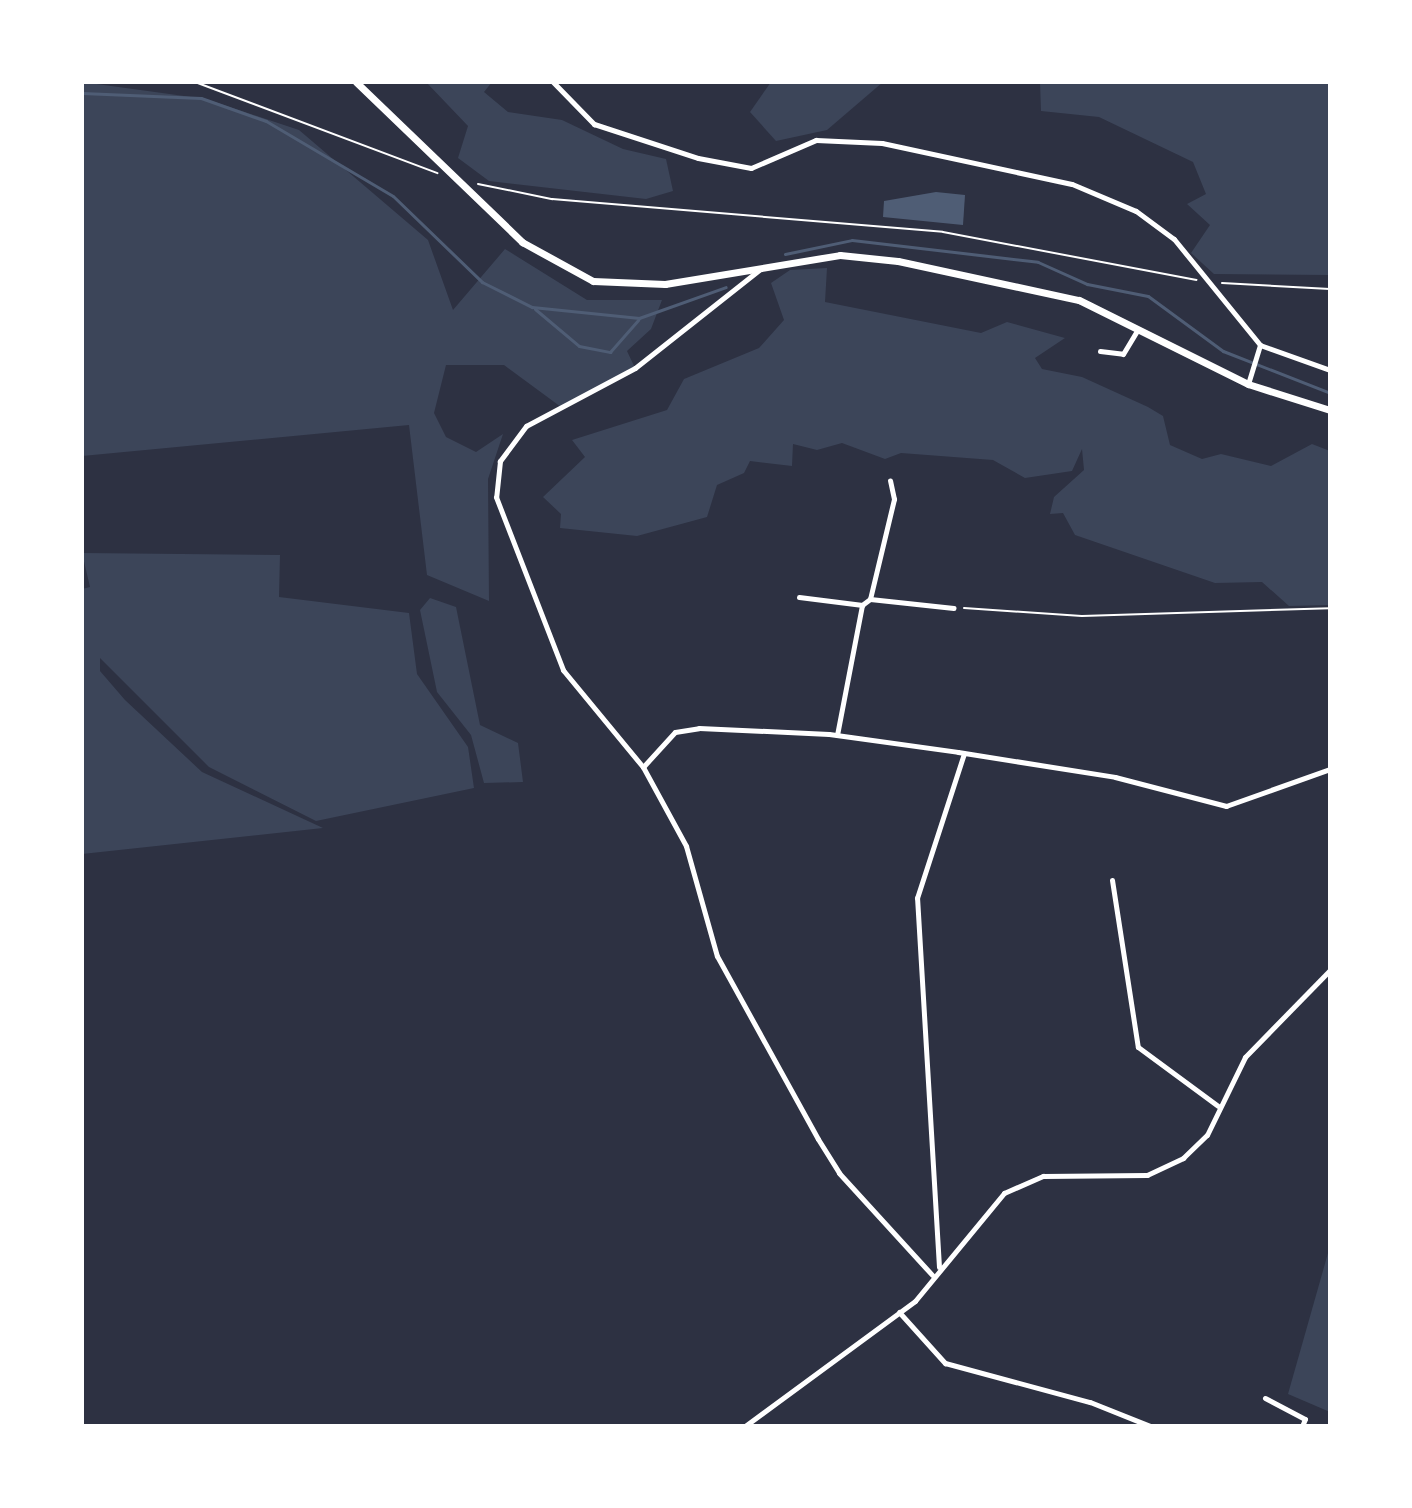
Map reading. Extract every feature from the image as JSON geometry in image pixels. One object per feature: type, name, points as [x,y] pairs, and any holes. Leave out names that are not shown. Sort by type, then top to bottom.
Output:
[{"type":"main road","points":[[356,82],[522,242],[593,281],[665,284],[840,255],[898,261],[1079,300],[1248,384],[1330,410]]},
{"type":"street","points":[[553,82],[594,124],[698,158],[751,168],[816,140],[882,143],[1072,184],[1136,211],[1174,239],[1260,345],[1330,370]]},
{"type":"street","points":[[763,267],[635,368],[526,426],[496,478],[502,517],[563,670],[643,767],[686,846],[717,956],[818,1139],[839,1173],[932,1275]]},
{"type":"street","points":[[1100,351],[1123,354],[1138,329]]},
{"type":"street","points":[[1248,384],[1260,345]]},
{"type":"street","points":[[837,735],[862,605],[870,599],[894,499],[890,480]]},
{"type":"street","points":[[799,597],[862,605]]},
{"type":"street","points":[[870,599],[954,608]]},
{"type":"street","points":[[643,767],[675,732],[699,728],[837,735],[964,753],[1115,777],[1226,806],[1330,769]]},
{"type":"street","points":[[939,1267],[917,898],[964,753]]},
{"type":"street","points":[[1112,880],[1138,1047],[1218,1106]]},
{"type":"street","points":[[745,1426],[899,1312],[1004,1193],[1043,1176],[1147,1175],[1183,1158],[1207,1135],[1218,1106],[1245,1057],[1330,970]]},
{"type":"street","points":[[899,1312],[945,1363],[1090,1402],[1150,1426]]},
{"type":"street","points":[[1265,1398],[1305,1419],[1302,1426]]},
{"type":"path","points":[[195,82],[458,179],[552,199],[943,232],[1206,281],[1330,289]]},
{"type":"path","points":[[954,608],[1104,611],[1330,608]]},
{"type":"shaded area","points":[[82,82],[206,99],[299,130],[428,240],[453,310],[505,249],[587,300],[662,300],[651,329],[627,351],[635,368],[561,407],[504,365],[446,365],[434,413],[446,437],[476,452],[503,434],[488,479],[489,601],[427,575],[409,425],[82,456]]},
{"type":"shaded area","points":[[426,82],[492,82],[484,92],[508,112],[562,120],[623,149],[666,159],[673,191],[646,199],[489,181],[458,158],[468,126]]},
{"type":"shaded area","points":[[771,82],[883,82],[827,130],[776,141],[750,112]]},
{"type":"shaded area","points":[[1040,82],[1330,82],[1330,275],[1214,274],[1191,253],[1210,225],[1187,204],[1206,194],[1193,162],[1099,117],[1041,111]]},
{"type":"shaded area","points":[[936,192],[965,195],[963,225],[883,217],[884,201]]},
{"type":"shaded area","points":[[827,268],[825,302],[981,333],[1007,322],[1065,338],[1035,358],[1042,369],[1082,377],[1148,407],[1163,416],[1170,445],[1202,459],[1221,454],[1271,466],[1312,444],[1330,451],[1330,605],[1289,606],[1262,582],[1215,583],[1075,535],[1063,513],[1050,514],[1054,497],[1084,470],[1082,449],[1072,471],[1025,478],[993,460],[901,453],[885,459],[842,443],[817,450],[793,444],[792,466],[750,461],[744,473],[717,485],[707,517],[637,536],[560,528],[561,514],[543,497],[585,457],[572,440],[667,410],[684,379],[759,348],[784,320],[771,283],[790,270]]},
{"type":"shaded area","points":[[82,553],[280,555],[279,597],[409,613],[417,674],[468,747],[474,788],[316,821],[209,767],[100,658],[100,671],[125,700],[202,772],[323,828],[82,854],[82,589],[90,587]]},
{"type":"shaded area","points":[[430,598],[456,607],[480,725],[518,743],[523,782],[484,783],[471,735],[437,692],[420,610]]},
{"type":"shaded area","points":[[1330,1246],[1330,1412],[1288,1394]]},
{"type":"waterway","points":[[82,93],[201,98],[266,121],[393,196],[482,282],[532,307],[639,318],[726,287]]},
{"type":"waterway","points":[[785,254],[852,240],[1038,262],[1087,284],[1148,296],[1223,351],[1330,393]]},
{"type":"waterway","points":[[535,309],[579,346],[610,352],[638,320]]}]
